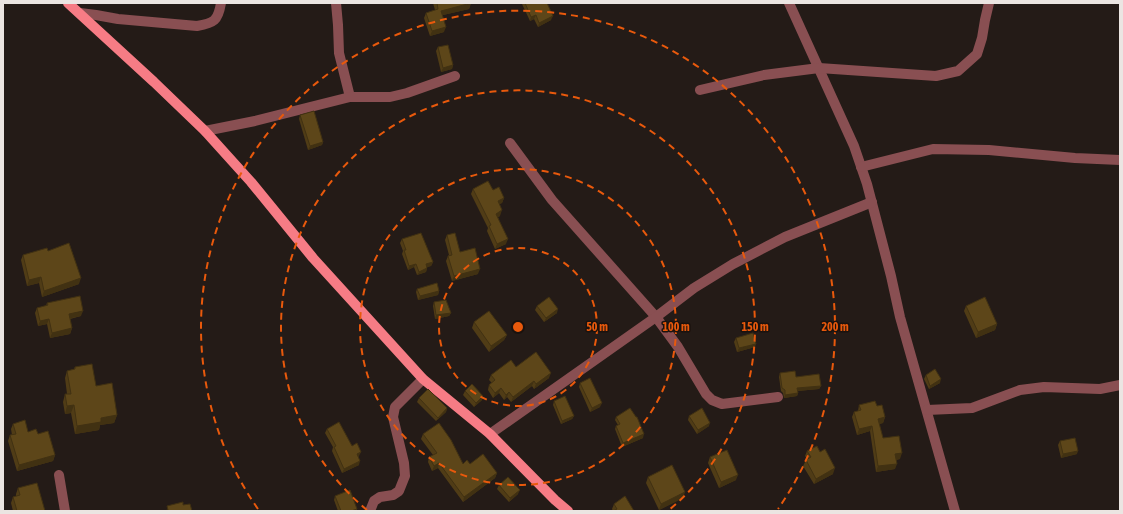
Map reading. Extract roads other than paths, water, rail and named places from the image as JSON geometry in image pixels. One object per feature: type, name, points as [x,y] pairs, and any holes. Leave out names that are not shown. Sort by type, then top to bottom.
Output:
[{"type":"main road","points":[[68,3],[205,131],[251,182],[318,263],[423,379],[490,434],[555,500],[568,511]]},
{"type":"street","points":[[80,13],[124,20],[196,26],[208,24],[214,21],[220,12],[221,3]]},
{"type":"street","points":[[336,3],[339,53],[350,97]]},
{"type":"street","points":[[789,3],[854,146],[861,167],[872,202],[900,317],[955,511]]},
{"type":"street","points":[[700,90],[764,75],[819,68],[936,76],[958,71],[977,54],[982,38],[984,20],[989,3]]},
{"type":"street","points":[[205,131],[255,121],[350,97],[390,97],[407,93],[455,76]]},
{"type":"street","points":[[510,143],[552,200],[656,317],[678,347],[706,394],[712,400],[722,404],[778,397]]},
{"type":"street","points":[[861,167],[933,149],[989,150],[1075,158],[1120,160]]},
{"type":"street","points":[[490,434],[656,317],[694,288],[733,264],[785,237],[872,202]]},
{"type":"street","points":[[370,511],[374,501],[380,497],[393,495],[400,491],[405,476],[404,463],[393,417],[395,407],[423,379]]},
{"type":"street","points":[[927,410],[972,408],[1020,390],[1044,386],[1100,389],[1120,385]]},
{"type":"street","points":[[59,475],[66,511]]}]
